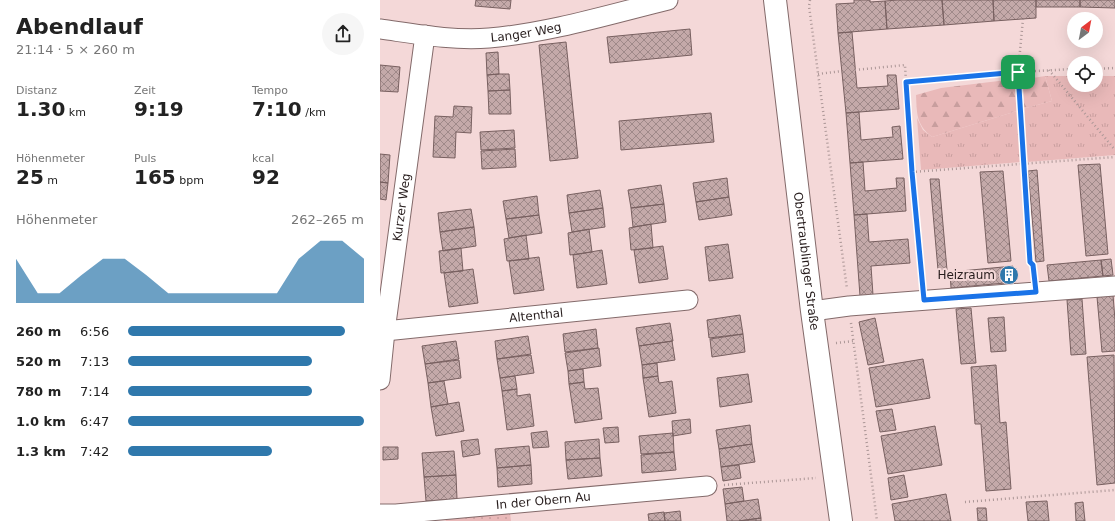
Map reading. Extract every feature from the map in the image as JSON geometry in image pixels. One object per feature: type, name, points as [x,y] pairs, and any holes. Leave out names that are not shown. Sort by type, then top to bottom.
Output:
[{"type":"street","name":"Langer Weg","points":[[380,29],[424,35],[489,38],[574,23],[668,0]]},
{"type":"street","name":"Obertraublinger Straße","points":[[776,0],[812,311],[841,521]]},
{"type":"street","name":"Kurzer Weg","points":[[380,380],[385,331],[424,35]]},
{"type":"street","points":[[812,311],[849,306],[1115,286]]},
{"type":"street","name":"Altenthal","points":[[385,331],[688,300]]},
{"type":"street","name":"In der Obern Au","points":[[380,514],[396,514],[707,486]]},
{"type":"path","points":[[810,0],[809,6],[877,521]]},
{"type":"path","points":[[1023,19],[1018,72],[1030,262],[1033,265],[1036,292]]},
{"type":"path","points":[[855,70],[904,65],[924,300]]},
{"type":"path","points":[[1103,69],[1115,68]]},
{"type":"path","points":[[906,82],[1067,69]]},
{"type":"path","points":[[1048,70],[1115,150]]},
{"type":"path","points":[[818,74],[842,72]]},
{"type":"path","points":[[912,172],[1115,157]]},
{"type":"path","points":[[707,486],[835,476]]},
{"type":"path","points":[[965,502],[1115,490]]},
{"type":"green space","points":[[1045,76],[1052,101],[1022,109],[1021,80]]},
{"type":"green space","points":[[1045,76],[1067,76],[1067,92],[1103,92],[1103,76],[1115,76],[1115,155],[1027,162],[1022,109],[1052,101]]},
{"type":"green space","points":[[1015,79],[1017,111],[932,137],[920,123],[917,113],[916,95],[941,88]]},
{"type":"green space","points":[[1017,111],[1020,162],[921,170],[917,118],[923,130],[932,137]]},
{"type":"green space","points":[[510,513],[511,521],[446,521],[445,519]]},
{"type":"building","points":[[476,0],[511,0],[510,9],[475,6]]},
{"type":"building","points":[[854,0],[870,0],[870,2],[885,1],[887,29],[838,33],[836,4],[854,3]]},
{"type":"building","points":[[942,0],[944,25],[887,29],[885,1]]},
{"type":"building","points":[[942,0],[993,0],[994,21],[944,25]]},
{"type":"building","points":[[993,0],[1036,0],[1036,18],[994,21]]},
{"type":"building","points":[[1036,0],[1080,0],[1080,7],[1036,7]]},
{"type":"building","points":[[1080,0],[1115,0],[1115,8],[1080,7]]},
{"type":"building","points":[[690,29],[692,55],[610,63],[607,37]]},
{"type":"building","points":[[852,32],[857,88],[888,86],[887,75],[896,75],[899,109],[846,113],[838,33]]},
{"type":"building","points":[[566,42],[578,158],[550,161],[539,45]]},
{"type":"building","points":[[498,52],[499,74],[487,75],[486,53]]},
{"type":"building","points":[[380,65],[400,67],[398,92],[380,91]]},
{"type":"building","points":[[509,74],[510,90],[488,91],[487,75]]},
{"type":"building","points":[[510,90],[511,114],[489,114],[488,91]]},
{"type":"building","points":[[454,106],[472,107],[471,133],[456,132],[455,158],[433,157],[435,116],[453,117]]},
{"type":"building","points":[[859,112],[861,140],[893,137],[892,127],[900,126],[903,159],[850,163],[846,113]]},
{"type":"building","points":[[711,113],[714,142],[621,150],[619,121]]},
{"type":"building","points":[[514,130],[515,148],[481,150],[480,132]]},
{"type":"building","points":[[515,149],[516,167],[482,169],[481,151]]},
{"type":"building","points":[[380,154],[390,155],[388,183],[380,182]]},
{"type":"building","points":[[863,162],[865,191],[897,188],[896,178],[904,178],[906,211],[854,215],[850,163]]},
{"type":"building","points":[[1100,164],[1108,254],[1086,256],[1078,165]]},
{"type":"building","points":[[1037,170],[1044,261],[1036,262],[1028,171]]},
{"type":"building","points":[[1003,171],[1011,261],[988,263],[980,172]]},
{"type":"building","points":[[727,178],[729,197],[696,202],[693,183]]},
{"type":"building","points":[[930,179],[939,179],[947,270],[938,270]]},
{"type":"building","points":[[380,182],[388,183],[386,200],[380,199]]},
{"type":"building","points":[[661,185],[664,204],[631,208],[628,190]]},
{"type":"building","points":[[600,190],[603,208],[569,213],[567,195]]},
{"type":"building","points":[[537,196],[539,215],[506,219],[503,201]]},
{"type":"building","points":[[729,197],[732,215],[699,220],[696,202]]},
{"type":"building","points":[[664,204],[666,222],[633,227],[631,208]]},
{"type":"building","points":[[603,208],[605,227],[572,232],[569,213]]},
{"type":"building","points":[[471,209],[474,227],[440,232],[438,213]]},
{"type":"building","points":[[867,214],[869,242],[908,239],[910,263],[871,266],[873,295],[860,296],[854,215]]},
{"type":"building","points":[[539,215],[542,233],[509,238],[506,219]]},
{"type":"building","points":[[651,224],[653,248],[631,250],[629,228]]},
{"type":"building","points":[[474,227],[476,246],[443,251],[440,232]]},
{"type":"building","points":[[589,229],[592,252],[570,255],[568,233]]},
{"type":"building","points":[[526,235],[529,259],[507,261],[504,239]]},
{"type":"building","points":[[728,244],[733,278],[709,281],[705,247]]},
{"type":"building","points":[[663,246],[668,279],[639,283],[634,250]]},
{"type":"building","points":[[461,248],[463,271],[441,273],[439,251]]},
{"type":"building","points":[[602,250],[607,284],[577,288],[573,255]]},
{"type":"building","points":[[539,257],[544,290],[514,294],[509,261]]},
{"type":"building","points":[[1111,259],[1113,275],[1103,276],[1101,260]]},
{"type":"building","points":[[1101,260],[1103,276],[1049,281],[1047,265]]},
{"type":"building","name":"Heizraum","points":[[1013,266],[1015,282],[1005,283],[1003,267]]},
{"type":"building","points":[[1003,267],[1005,283],[951,288],[950,272]]},
{"type":"building","points":[[473,269],[478,303],[449,307],[444,273]]},
{"type":"building","points":[[1113,295],[1115,351],[1102,352],[1097,297]]},
{"type":"building","points":[[1082,299],[1086,354],[1071,355],[1067,300]]},
{"type":"building","points":[[971,308],[976,363],[961,364],[956,309]]},
{"type":"building","points":[[740,315],[743,334],[709,338],[707,320]]},
{"type":"building","points":[[1004,317],[1006,351],[991,352],[988,318]]},
{"type":"building","points":[[875,318],[884,362],[868,365],[859,322]]},
{"type":"building","points":[[670,323],[673,341],[639,346],[636,328]]},
{"type":"building","points":[[596,329],[598,348],[565,352],[563,334]]},
{"type":"building","points":[[743,334],[745,352],[712,357],[710,339]]},
{"type":"building","points":[[528,336],[531,354],[497,359],[495,341]]},
{"type":"building","points":[[456,341],[459,359],[425,364],[422,346]]},
{"type":"building","points":[[672,341],[675,360],[642,365],[639,346]]},
{"type":"building","points":[[599,348],[601,366],[568,371],[565,353]]},
{"type":"building","points":[[531,355],[534,373],[500,378],[497,359]]},
{"type":"building","points":[[1114,355],[1115,483],[1097,485],[1087,357]]},
{"type":"building","points":[[923,359],[930,398],[876,407],[869,368]]},
{"type":"building","points":[[459,360],[461,378],[428,383],[425,364]]},
{"type":"building","points":[[657,363],[658,376],[643,378],[642,365]]},
{"type":"building","points":[[996,365],[1000,423],[1006,422],[1011,489],[986,491],[981,424],[975,424],[971,367]]},
{"type":"building","points":[[583,369],[584,382],[569,384],[568,371]]},
{"type":"building","points":[[748,374],[752,402],[720,407],[717,378]]},
{"type":"building","points":[[515,376],[517,389],[502,391],[500,378]]},
{"type":"building","points":[[658,376],[659,383],[672,381],[676,413],[649,417],[643,378]]},
{"type":"building","points":[[444,381],[448,404],[431,407],[428,383]]},
{"type":"building","points":[[584,382],[585,389],[598,388],[602,419],[575,423],[569,384]]},
{"type":"building","points":[[517,389],[517,396],[530,394],[534,426],[507,430],[502,391]]},
{"type":"building","points":[[459,402],[464,431],[436,436],[431,407]]},
{"type":"building","points":[[892,409],[896,430],[880,432],[876,411]]},
{"type":"building","points":[[690,419],[691,433],[673,436],[672,421]]},
{"type":"building","points":[[750,425],[752,444],[719,449],[716,430]]},
{"type":"building","points":[[935,426],[942,465],[888,474],[881,436]]},
{"type":"building","points":[[618,427],[619,442],[605,443],[603,428]]},
{"type":"building","points":[[547,431],[549,447],[533,448],[531,433]]},
{"type":"building","points":[[673,433],[674,452],[641,454],[639,436]]},
{"type":"building","points":[[478,439],[480,454],[463,457],[461,441]]},
{"type":"building","points":[[599,439],[600,458],[566,460],[565,442]]},
{"type":"building","points":[[752,444],[755,462],[721,467],[719,449]]},
{"type":"building","points":[[529,446],[531,465],[497,468],[495,449]]},
{"type":"building","points":[[383,447],[398,447],[398,459],[383,460]]},
{"type":"building","points":[[454,451],[456,475],[424,477],[422,453]]},
{"type":"building","points":[[674,452],[676,470],[642,473],[641,455]]},
{"type":"building","points":[[600,458],[602,476],[568,479],[566,460]]},
{"type":"building","points":[[531,465],[532,484],[498,487],[497,468]]},
{"type":"building","points":[[739,465],[741,478],[723,481],[721,467]]},
{"type":"building","points":[[456,475],[457,499],[426,501],[424,477]]},
{"type":"building","points":[[904,475],[908,497],[891,500],[888,478]]},
{"type":"building","points":[[742,487],[744,501],[725,504],[723,489]]},
{"type":"building","points":[[946,494],[951,521],[895,521],[892,504]]},
{"type":"building","points":[[758,499],[761,518],[727,521],[725,504]]},
{"type":"building","points":[[1047,501],[1049,521],[1028,521],[1026,502]]},
{"type":"building","points":[[1083,502],[1085,521],[1076,521],[1075,503]]},
{"type":"building","points":[[977,508],[986,508],[987,521],[978,521]]},
{"type":"building","points":[[680,511],[681,521],[665,521],[664,513]]},
{"type":"building","points":[[664,512],[665,521],[649,521],[648,514]]},
{"type":"building","points":[[761,518],[761,521],[739,521]]},
{"type":"place","name":"Heizraum","points":[[1009,275]]},
{"type":"route","points":[[1018,72],[1030,262],[1033,265],[1036,292],[924,300],[912,172],[906,82],[1018,72]]}]
